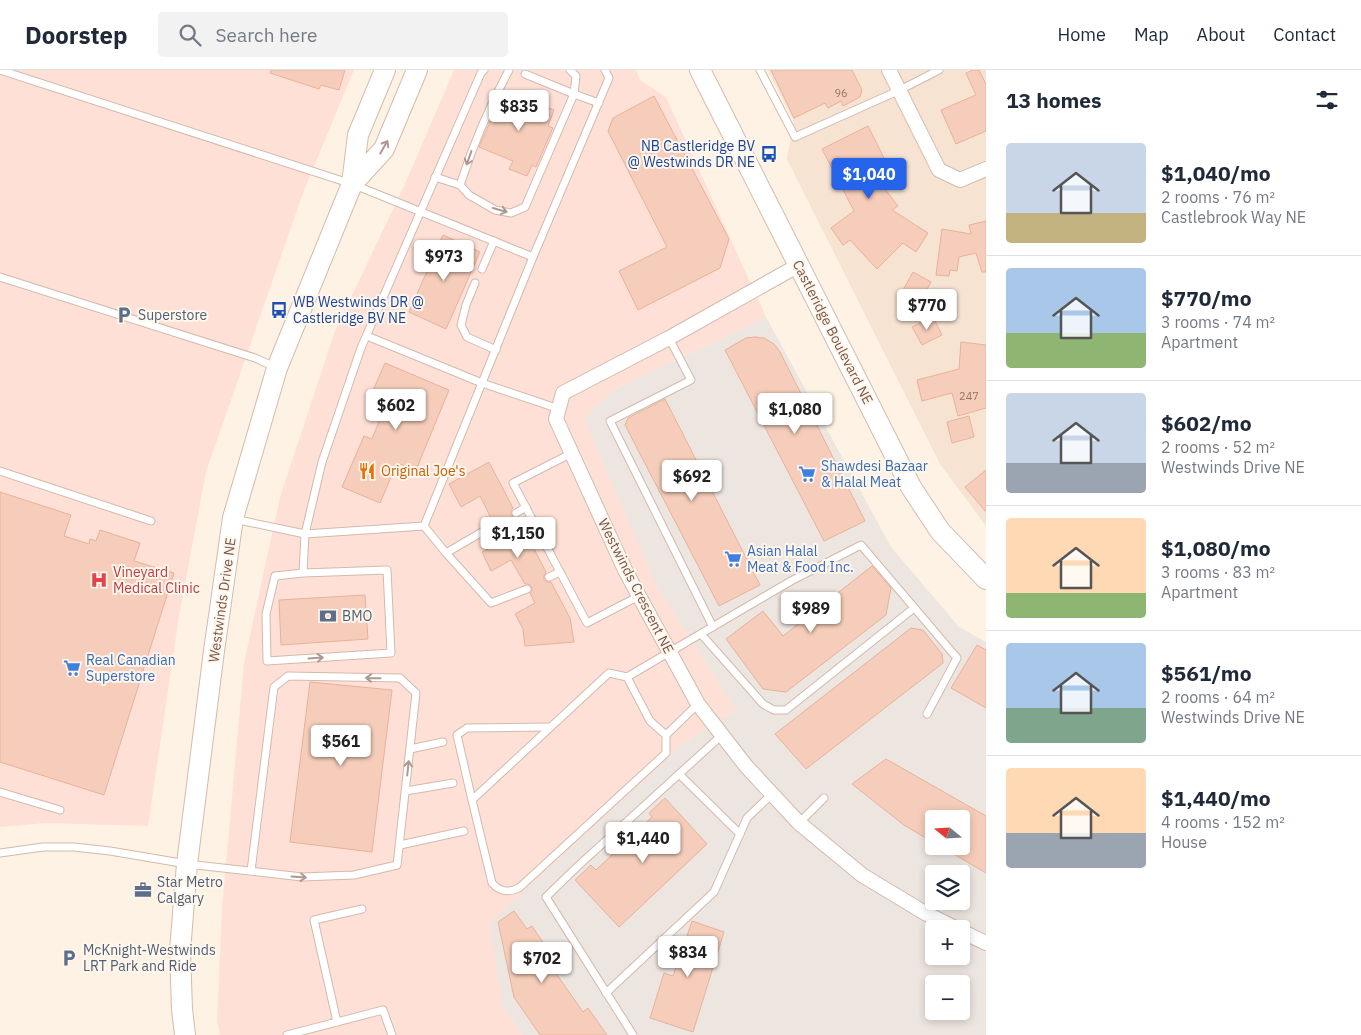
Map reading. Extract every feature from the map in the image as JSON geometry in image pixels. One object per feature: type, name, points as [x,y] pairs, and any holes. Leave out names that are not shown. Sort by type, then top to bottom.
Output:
[{"type":"street","name":"Westwinds Drive NE","points":[[182,1034],[180,951],[187,864],[233,518],[278,368],[352,184],[358,135],[385,70]]},
{"type":"street","name":"Westwinds Drive NE","points":[[352,184],[384,149],[417,70]]},
{"type":"street","name":"Castleridge Boulevard NE","points":[[700,70],[911,487],[940,531],[986,579]]},
{"type":"street","points":[[889,70],[939,170],[960,180],[986,169]]},
{"type":"street","points":[[559,409],[563,393],[669,338],[798,265]]},
{"type":"street","name":"Westwinds Crescent NE","points":[[559,409],[556,420],[625,570],[698,704],[746,766],[799,824],[862,874],[939,920]]},
{"type":"street","points":[[970,935],[986,943]]},
{"type":"lane","points":[[0,70],[352,184],[533,257]]},
{"type":"lane","points":[[303,573],[305,534],[322,462],[367,336],[420,211],[484,70]]},
{"type":"lane","points":[[460,185],[472,150],[509,70]]},
{"type":"lane","points":[[435,177],[460,185],[468,195],[495,210],[511,213],[524,206],[574,94],[576,76],[570,70]]},
{"type":"lane","points":[[424,526],[533,257],[609,78],[605,70]]},
{"type":"lane","points":[[760,70],[795,137],[900,90],[939,70]]},
{"type":"lane","points":[[525,74],[599,103]]},
{"type":"lane","points":[[482,269],[494,241]]},
{"type":"lane","points":[[0,277],[256,358],[278,368]]},
{"type":"lane","points":[[475,283],[466,305],[461,325],[467,336],[496,350]]},
{"type":"lane","points":[[367,336],[482,383],[559,409]]},
{"type":"lane","points":[[669,338],[691,380],[610,421],[713,627]]},
{"type":"lane","points":[[572,453],[514,483],[587,623],[639,596]]},
{"type":"lane","points":[[0,470],[151,521]]},
{"type":"lane","points":[[516,513],[526,507]]},
{"type":"lane","points":[[233,518],[305,534],[424,526]]},
{"type":"lane","points":[[424,526],[491,603],[527,589]]},
{"type":"lane","points":[[446,553],[494,526]]},
{"type":"lane","points":[[472,800],[609,673],[627,677],[791,581],[861,545],[956,658],[927,714]]},
{"type":"lane","points":[[387,570],[391,653],[267,661],[266,614],[275,576],[303,573],[387,570]]},
{"type":"lane","points":[[549,577],[560,572]]},
{"type":"lane","points":[[701,634],[763,704],[774,710],[786,710],[914,608]]},
{"type":"lane","points":[[0,853],[43,847],[74,847],[187,864],[250,872],[302,878],[354,875],[397,865],[416,693],[400,678],[288,676],[274,687],[250,872]]},
{"type":"lane","points":[[627,677],[650,721],[666,735]]},
{"type":"lane","points":[[550,727],[467,728],[457,735],[492,883],[498,889],[510,893],[519,888],[666,753],[666,735],[698,704]]},
{"type":"lane","points":[[633,1035],[546,898],[578,866],[722,735]]},
{"type":"lane","points":[[410,749],[443,742]]},
{"type":"lane","points":[[679,774],[740,834]]},
{"type":"lane","points":[[406,791],[453,783]]},
{"type":"lane","points":[[0,792],[60,810]]},
{"type":"lane","points":[[606,993],[714,892],[746,818],[772,794]]},
{"type":"lane","points":[[799,824],[824,798]]},
{"type":"lane","points":[[400,845],[464,831]]},
{"type":"lane","points":[[337,1022],[314,920],[362,909]]},
{"type":"lane","points":[[287,1035],[383,1010],[392,1035]]},
{"type":"shaded area","points":[[0,70],[354,70],[303,193],[206,472],[179,616],[148,826],[46,823],[0,827]]},
{"type":"shaded area","points":[[454,70],[636,70],[640,80],[666,97],[766,317],[612,391],[656,585],[736,710],[683,744],[502,1005],[522,1035],[220,1035],[217,1021],[222,909],[244,663],[280,497],[335,331],[405,184]]},
{"type":"shaded area","points":[[768,70],[986,70],[986,526],[940,464],[787,159],[794,122]]},
{"type":"shaded area","points":[[766,317],[891,547],[959,627],[986,642],[986,1035],[522,1035],[502,1005],[490,923],[683,744],[736,710],[656,585],[584,418],[612,391]]},
{"type":"building","points":[[271,70],[345,70],[339,90],[321,85],[319,89],[270,73]]},
{"type":"building","points":[[771,70],[852,70],[862,90],[860,97],[843,106],[841,101],[828,108],[825,103],[794,118]]},
{"type":"building","points":[[979,70],[986,84],[986,131],[956,144],[941,110],[976,95],[966,73]]},
{"type":"building","points":[[508,91],[554,110],[548,126],[553,128],[536,167],[532,165],[527,176],[509,169],[513,161],[479,147],[498,104],[502,105]]},
{"type":"building","points":[[654,96],[729,239],[720,268],[638,310],[619,271],[667,247],[608,131],[613,118]]},
{"type":"building","points":[[868,126],[894,178],[881,184],[898,206],[892,210],[928,233],[916,252],[903,243],[877,269],[850,240],[843,245],[831,228],[854,211],[822,149]]},
{"type":"building","points":[[986,221],[986,272],[982,272],[976,253],[959,257],[957,271],[950,270],[949,276],[936,275],[942,229],[971,234],[969,225]]},
{"type":"building","points":[[443,235],[480,252],[446,329],[409,312]]},
{"type":"building","points":[[913,272],[931,282],[920,302],[902,292]]},
{"type":"building","points":[[933,317],[942,335],[922,345],[912,327]]},
{"type":"building","points":[[746,338],[764,338],[774,344],[780,352],[865,521],[824,541],[725,350]]},
{"type":"building","points":[[961,342],[986,345],[986,408],[958,416],[952,393],[922,401],[917,380],[959,369]]},
{"type":"building","points":[[385,363],[449,390],[416,470],[397,463],[380,503],[342,487],[364,436],[372,439],[384,409],[368,402]]},
{"type":"building","points":[[665,399],[760,585],[719,606],[625,425],[628,418]]},
{"type":"building","points":[[969,416],[974,437],[952,443],[947,422]]},
{"type":"building","points":[[489,462],[513,508],[511,515],[514,518],[518,518],[546,572],[544,580],[551,582],[570,618],[574,642],[525,646],[523,629],[515,614],[535,603],[530,593],[532,587],[525,584],[511,560],[491,571],[482,552],[502,541],[496,530],[499,527],[499,523],[496,520],[492,520],[480,496],[461,507],[449,484]]},
{"type":"building","points":[[986,470],[986,512],[965,487]]},
{"type":"building","name":"Real Canadian Superstore","points":[[0,492],[71,515],[64,536],[89,544],[90,539],[96,541],[100,530],[140,543],[134,561],[174,573],[104,795],[0,762]]},
{"type":"building","points":[[872,566],[891,588],[886,615],[786,692],[763,689],[726,639],[763,611],[783,636]]},
{"type":"building","points":[[365,595],[368,639],[281,645],[279,600]]},
{"type":"building","points":[[911,628],[923,630],[942,654],[943,663],[806,769],[775,734]]},
{"type":"building","points":[[977,645],[986,650],[986,708],[951,688]]},
{"type":"building","points":[[310,682],[392,690],[372,852],[290,842]]},
{"type":"building","points":[[886,759],[986,816],[986,873],[955,855],[970,855],[970,810],[925,810],[925,838],[904,825],[852,784]]},
{"type":"building","points":[[665,798],[707,844],[619,927],[575,880],[591,865],[596,870],[652,817],[649,813]]},
{"type":"building","points":[[514,911],[527,929],[532,926],[558,965],[553,969],[583,1012],[588,1008],[607,1035],[540,1035],[514,997],[498,922]]},
{"type":"building","points":[[692,921],[724,932],[693,1032],[650,1018],[664,973],[673,976],[681,952],[672,949],[676,936],[686,939]]},
{"type":"place","name":"NB Castleridge BV @ Westwinds DR NE","points":[[769,154]]},
{"type":"place","name":"WB Westwinds DR @ Castleridge BV NE","points":[[279,310]]},
{"type":"place","name":"Superstore","points":[[124,315]]},
{"type":"place","name":"Original Joe's","points":[[367,471]]},
{"type":"place","name":"Shawdesi Bazaar & Halal Meat","points":[[807,474]]},
{"type":"place","name":"Asian Halal Meat & Food Inc.","points":[[733,559]]},
{"type":"place","name":"Vineyard Medical Clinic","points":[[99,580]]},
{"type":"place","name":"BMO","points":[[328,616]]},
{"type":"place","name":"Real Canadian Superstore","points":[[72,668]]},
{"type":"place","name":"Star Metro Calgary","points":[[143,890]]},
{"type":"place","name":"McKnight-Westwinds LRT Park and Ride","points":[[69,958]]}]
